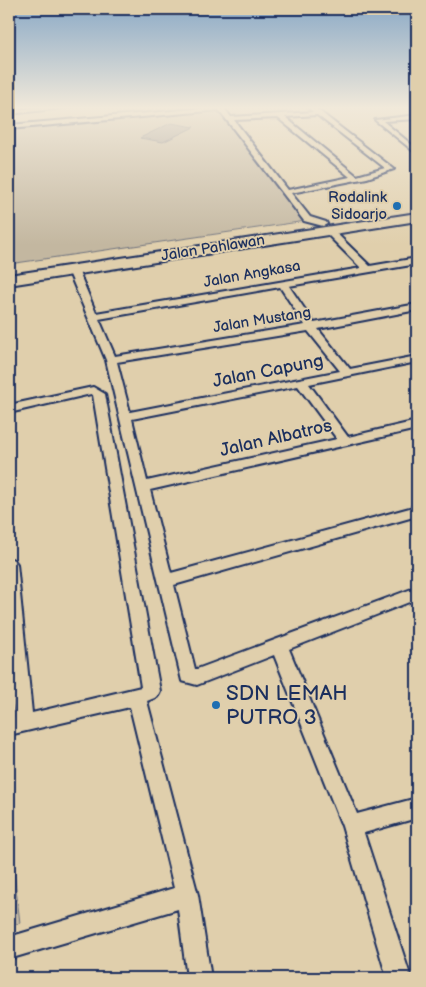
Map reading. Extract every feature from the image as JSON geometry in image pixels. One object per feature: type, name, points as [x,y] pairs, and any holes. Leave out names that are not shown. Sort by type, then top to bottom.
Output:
[{"type":"main road","name":"Jalan Pahlawan","points":[[9,270],[306,223],[328,230],[417,210]]},
{"type":"main road","name":"Jalan Pahlawan","points":[[9,280],[417,217]]},
{"type":"street","points":[[257,153],[287,192],[306,223]]},
{"type":"street","points":[[325,153],[355,178]]},
{"type":"street","points":[[287,192],[388,170],[390,167],[372,153]]},
{"type":"street","points":[[328,230],[367,269]]},
{"type":"street","name":"Jalan Angkasa","points":[[93,317],[417,261]]},
{"type":"street","points":[[73,270],[111,360],[144,487],[186,672],[192,677],[197,677],[417,593]]},
{"type":"street","points":[[283,284],[311,327],[347,373]]},
{"type":"street","name":"Jalan Mustang","points":[[111,360],[311,327],[417,307]]},
{"type":"street","name":"Jalan Capung","points":[[125,416],[302,383],[417,359]]},
{"type":"street","points":[[302,383],[345,441]]},
{"type":"street","points":[[9,409],[93,390],[99,394],[152,691],[137,697],[16,725],[9,564]]},
{"type":"street","name":"Jalan Albatros","points":[[144,487],[417,425]]},
{"type":"street","points":[[165,581],[417,511]]},
{"type":"street","points":[[279,646],[352,826],[400,978]]},
{"type":"street","points":[[137,697],[187,895],[199,978]]},
{"type":"street","points":[[352,826],[417,808]]},
{"type":"street","points":[[9,948],[187,895]]},
{"type":"shaded area","points":[[9,153],[252,153],[306,221],[9,264]]},
{"type":"shaded area","points":[[12,854],[20,923],[9,926],[9,855]]},
{"type":"place","name":"Rodalink Sidoarjo","points":[[397,206]]},
{"type":"place","name":"SDN LEMAH PUTRO 3","points":[[216,705]]}]
